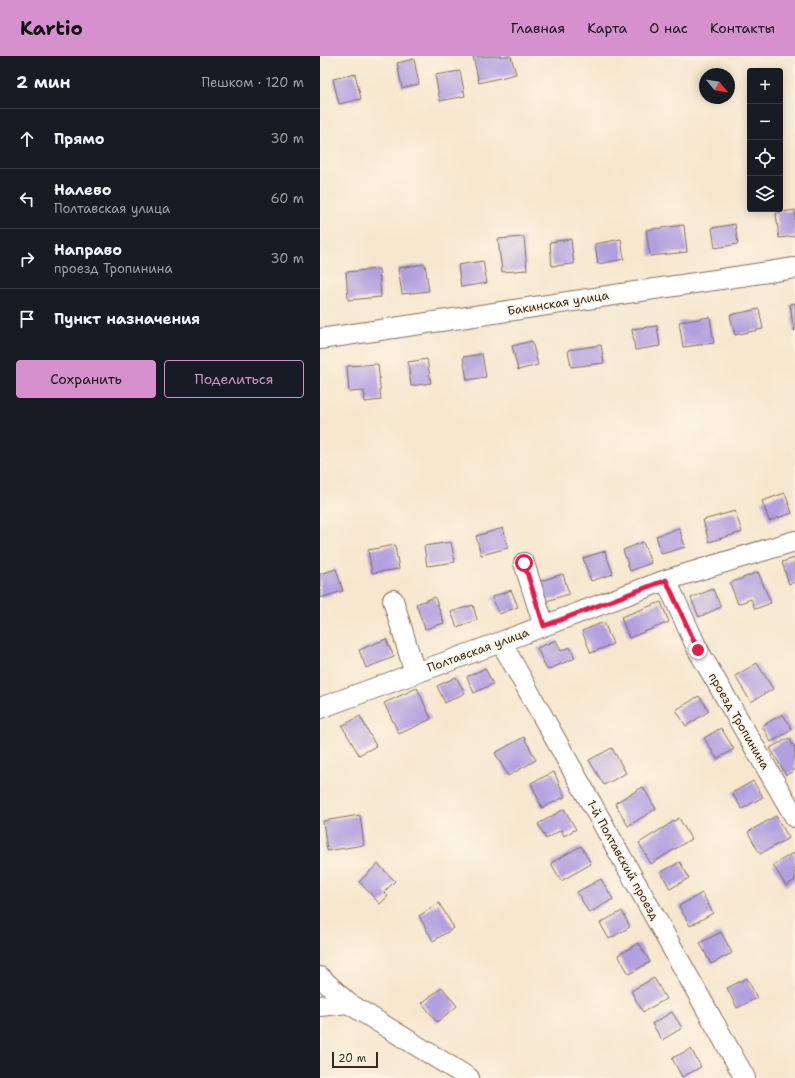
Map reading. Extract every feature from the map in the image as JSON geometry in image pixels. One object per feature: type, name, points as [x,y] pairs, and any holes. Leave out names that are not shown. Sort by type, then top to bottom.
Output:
[{"type":"street","name":"Бакинская улица","points":[[320,339],[795,268]]},
{"type":"street","name":"Полтавская улица","points":[[320,708],[666,580],[795,541]]},
{"type":"street","points":[[524,563],[544,626]]},
{"type":"street","name":"проезд Тропинина","points":[[666,580],[698,650],[795,818]]},
{"type":"street","points":[[393,600],[415,673]]},
{"type":"street","name":"1-й Полтавский проезд","points":[[501,642],[745,1078]]},
{"type":"street","points":[[320,977],[348,1003],[469,1078]]},
{"type":"street","points":[[320,1006],[348,1003]]},
{"type":"building","points":[[473,56],[511,56],[516,74],[479,83]]},
{"type":"building","points":[[414,59],[419,84],[402,88],[397,63]]},
{"type":"building","points":[[460,71],[465,96],[440,101],[435,75]]},
{"type":"building","points":[[355,74],[361,99],[339,104],[333,79]]},
{"type":"building","points":[[795,210],[795,236],[779,238],[776,213]]},
{"type":"building","points":[[735,224],[738,244],[715,248],[712,228]]},
{"type":"building","points":[[684,225],[687,252],[650,256],[646,230]]},
{"type":"building","points":[[524,237],[527,270],[502,272],[498,239]]},
{"type":"building","points":[[571,239],[574,264],[552,266],[550,242]]},
{"type":"building","points":[[621,239],[624,259],[598,264],[595,244]]},
{"type":"building","points":[[483,261],[487,283],[461,287],[458,265]]},
{"type":"building","points":[[425,264],[429,291],[402,294],[398,268]]},
{"type":"building","points":[[379,269],[381,297],[348,300],[346,272]]},
{"type":"building","points":[[795,303],[795,331],[794,331],[790,304]]},
{"type":"building","points":[[759,309],[763,329],[735,335],[730,315]]},
{"type":"building","points":[[710,317],[714,343],[683,347],[679,322]]},
{"type":"building","points":[[657,326],[660,346],[635,350],[632,329]]},
{"type":"building","points":[[532,341],[538,365],[518,370],[512,346]]},
{"type":"building","points":[[601,345],[604,363],[571,367],[568,350]]},
{"type":"building","points":[[482,354],[486,377],[467,380],[463,357]]},
{"type":"building","points":[[427,359],[431,383],[411,386],[408,362]]},
{"type":"building","points":[[378,364],[381,400],[365,402],[364,391],[349,392],[347,366]]},
{"type":"building","points":[[785,493],[792,513],[769,521],[762,501]]},
{"type":"building","points":[[735,511],[742,532],[709,542],[703,520]]},
{"type":"building","points":[[503,528],[508,548],[481,555],[476,536]]},
{"type":"building","points":[[679,528],[685,547],[662,554],[656,536]]},
{"type":"building","points":[[451,542],[455,562],[427,566],[424,546]]},
{"type":"building","points":[[643,542],[651,563],[630,571],[623,550]]},
{"type":"building","points":[[395,545],[399,569],[372,573],[368,550]]},
{"type":"building","points":[[605,551],[613,574],[591,581],[583,558]]},
{"type":"building","points":[[795,558],[795,582],[789,584],[782,562]]},
{"type":"building","points":[[336,569],[343,591],[320,598],[320,574]]},
{"type":"building","points":[[758,572],[771,603],[755,609],[751,599],[738,604],[730,583]]},
{"type":"building","points":[[563,574],[569,594],[543,602],[537,582]]},
{"type":"building","points":[[713,589],[721,607],[699,617],[691,598]]},
{"type":"building","points":[[511,590],[518,607],[499,614],[492,597]]},
{"type":"building","points":[[435,597],[444,623],[425,629],[416,604]]},
{"type":"building","points":[[661,602],[669,622],[629,638],[621,617]]},
{"type":"building","points":[[473,605],[477,620],[457,627],[451,612]]},
{"type":"building","points":[[604,622],[613,644],[591,653],[582,631]]},
{"type":"building","points":[[386,639],[394,657],[366,668],[359,650]]},
{"type":"building","points":[[556,640],[561,651],[570,647],[575,658],[547,670],[537,648]]},
{"type":"building","points":[[757,663],[773,689],[751,702],[735,676]]},
{"type":"building","points":[[485,668],[493,684],[474,693],[467,677]]},
{"type":"building","points":[[456,677],[465,693],[445,703],[437,686]]},
{"type":"building","points":[[417,688],[431,719],[399,734],[384,703]]},
{"type":"building","points":[[699,696],[709,711],[686,726],[676,710]]},
{"type":"building","points":[[783,714],[792,730],[771,742],[762,726]]},
{"type":"building","points":[[360,716],[376,746],[359,755],[342,726]]},
{"type":"building","points":[[721,728],[734,749],[717,759],[704,738]]},
{"type":"building","points":[[524,737],[536,760],[508,776],[495,753]]},
{"type":"building","points":[[789,738],[794,747],[795,746],[795,770],[786,775],[770,748]]},
{"type":"building","points":[[612,748],[626,773],[604,785],[589,760]]},
{"type":"building","points":[[554,772],[565,797],[542,808],[531,783]]},
{"type":"building","points":[[753,781],[763,797],[742,809],[732,793]]},
{"type":"building","points":[[643,787],[656,809],[628,826],[615,803]]},
{"type":"building","points":[[564,809],[576,829],[564,836],[561,830],[546,839],[538,824]]},
{"type":"building","points":[[360,815],[364,845],[327,851],[323,821]]},
{"type":"building","points":[[776,816],[789,838],[760,854],[748,832]]},
{"type":"building","points":[[679,818],[691,839],[651,864],[639,843]]},
{"type":"building","points":[[581,846],[591,864],[561,881],[551,863]]},
{"type":"building","points":[[793,853],[795,856],[795,880],[786,886],[773,865]]},
{"type":"building","points":[[680,862],[689,878],[670,889],[661,872]]},
{"type":"building","points":[[378,864],[395,881],[384,892],[388,896],[380,904],[359,882]]},
{"type":"building","points":[[601,879],[613,899],[589,913],[577,892]]},
{"type":"building","points":[[702,893],[713,913],[690,926],[679,906]]},
{"type":"building","points":[[439,903],[454,928],[433,941],[419,916]]},
{"type":"building","points":[[622,911],[630,927],[609,939],[600,923]]},
{"type":"building","points":[[721,932],[732,953],[711,964],[700,943]]},
{"type":"building","points":[[639,943],[650,962],[629,974],[618,955]]},
{"type":"building","points":[[654,978],[666,999],[643,1012],[631,991]]},
{"type":"building","points":[[747,978],[757,998],[737,1008],[727,988]]},
{"type":"building","points":[[442,987],[457,1006],[437,1022],[422,1003]]},
{"type":"building","points":[[672,1012],[682,1028],[662,1040],[652,1024]]},
{"type":"building","points":[[691,1049],[701,1067],[682,1077],[672,1058]]},
{"type":"route","points":[[524,563],[544,626],[666,580],[698,650]]}]
